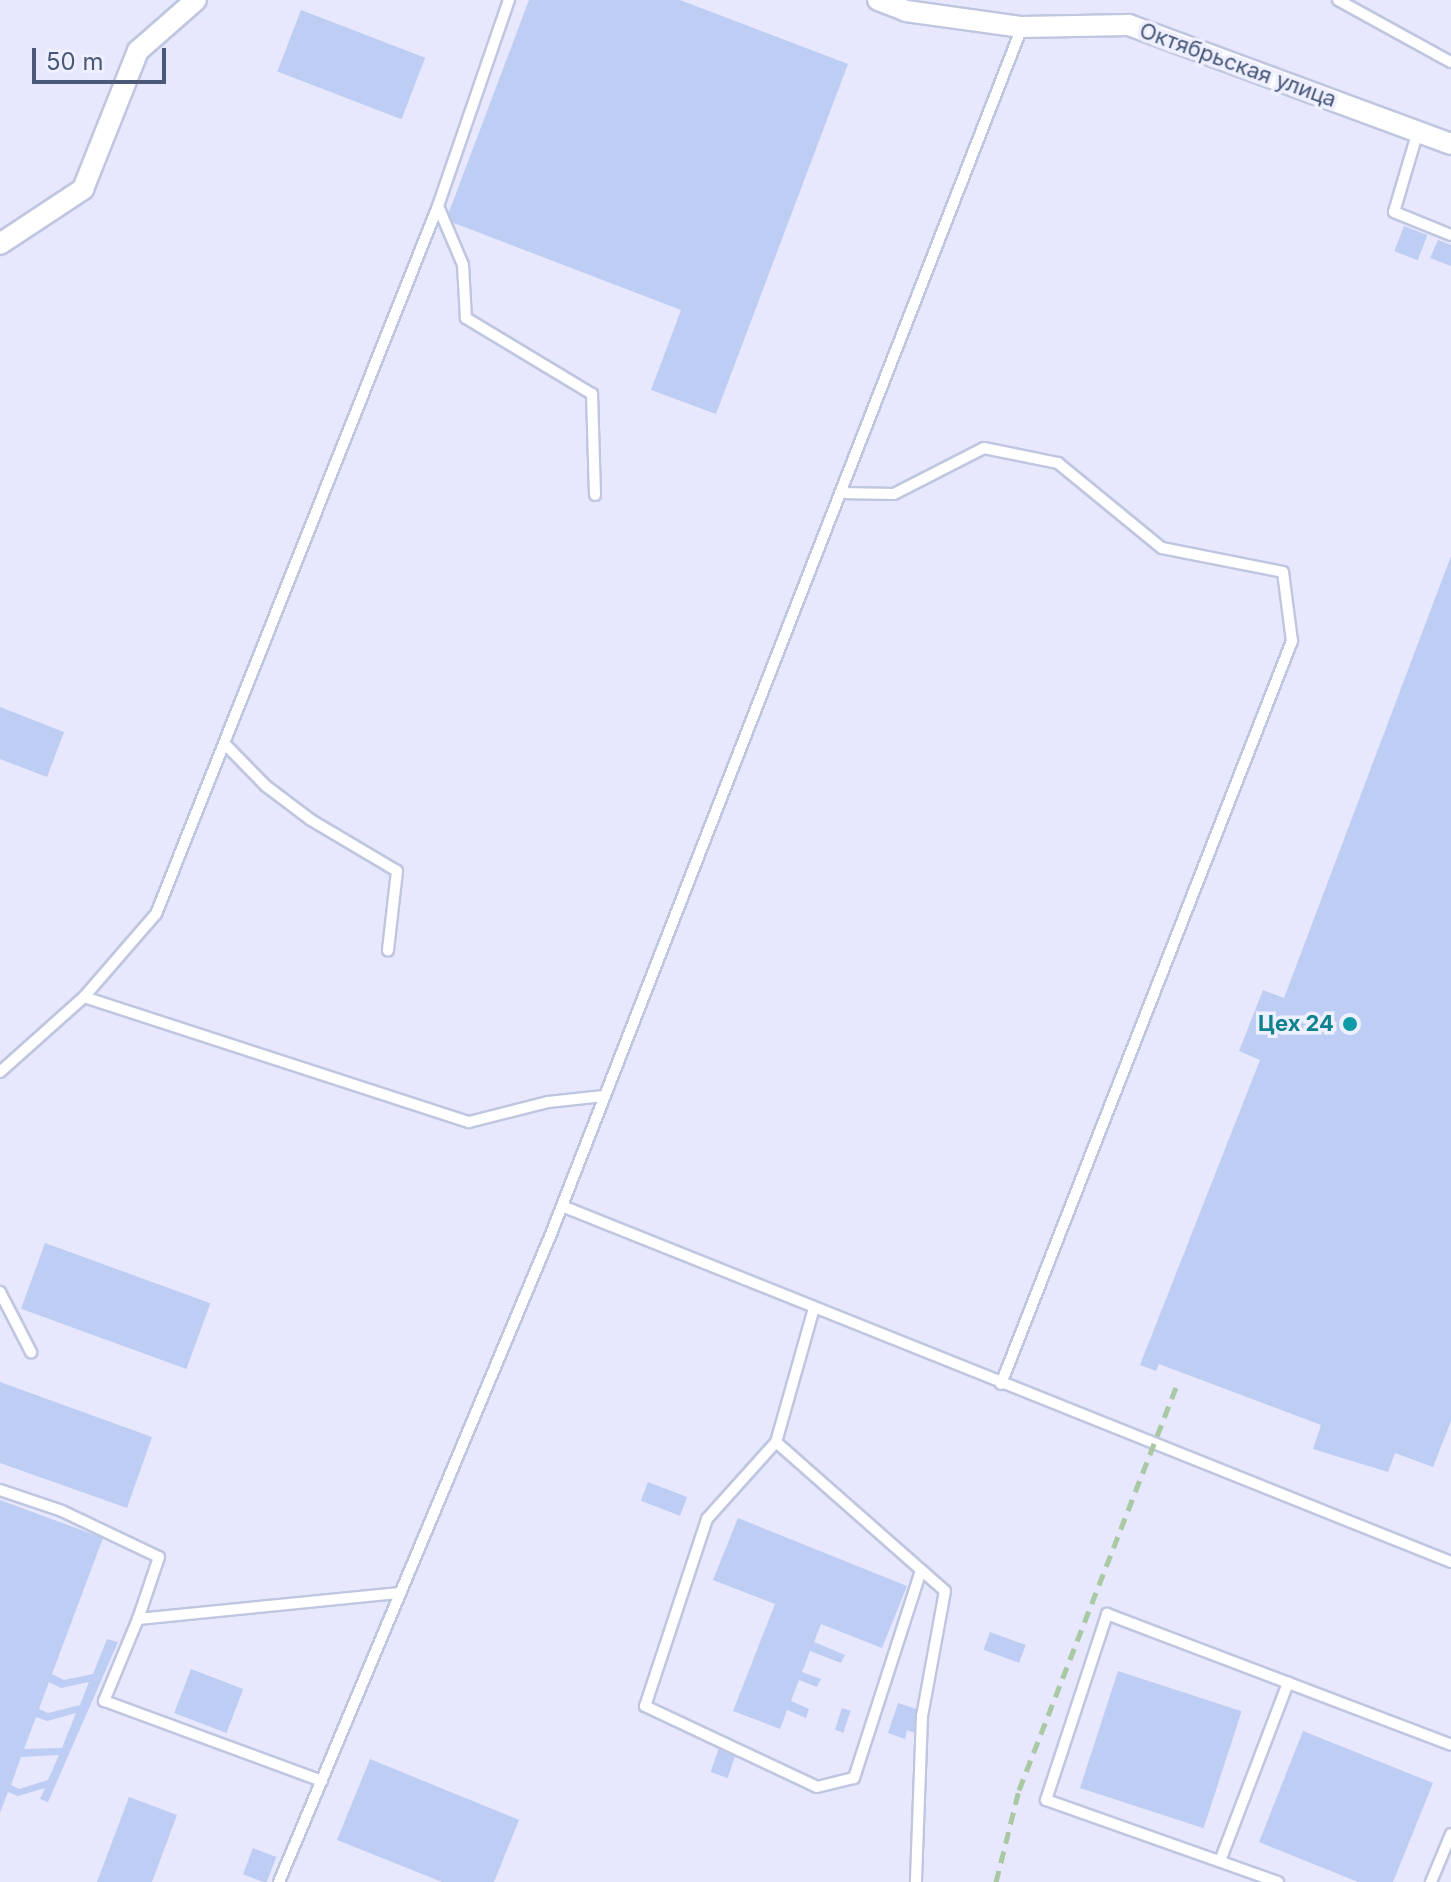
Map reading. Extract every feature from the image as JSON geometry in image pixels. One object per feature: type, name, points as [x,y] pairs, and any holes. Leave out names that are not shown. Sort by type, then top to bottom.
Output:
[{"type":"street","points":[[0,244],[83,189],[138,51],[196,0]]},
{"type":"street","name":"Октябрьская улица","points":[[878,0],[906,11],[1022,27],[1129,25],[1451,144]]},
{"type":"lane","points":[[0,1072],[84,997],[156,914],[438,206],[509,0]]},
{"type":"lane","points":[[1338,0],[1451,62]]},
{"type":"lane","points":[[279,1882],[562,1206],[1022,27]]},
{"type":"lane","points":[[1418,131],[1394,212],[1451,235]]},
{"type":"lane","points":[[438,206],[463,265],[466,318],[592,394],[595,495]]},
{"type":"lane","points":[[840,493],[894,494],[984,448],[1058,463],[1162,548],[1283,572],[1292,641],[1001,1384]]},
{"type":"lane","points":[[224,743],[311,820],[397,871],[388,950]]},
{"type":"lane","points":[[84,997],[469,1122],[548,1102],[604,1096]]},
{"type":"lane","points":[[562,1206],[1451,1562]]},
{"type":"lane","points":[[0,1292],[31,1352]]},
{"type":"lane","points":[[814,1308],[776,1442],[707,1519],[645,1706],[817,1787],[854,1778],[921,1571]]},
{"type":"lane","points":[[776,1442],[945,1591],[922,1716],[916,1882]]},
{"type":"lane","points":[[0,1490],[62,1511],[159,1557],[138,1619],[104,1701],[322,1781]]},
{"type":"lane","points":[[138,1619],[400,1593]]},
{"type":"lane","points":[[1278,1882],[1046,1800],[1107,1614],[1451,1745]]},
{"type":"lane","points":[[1220,1861],[1288,1683]]},
{"type":"lane","points":[[1431,1882],[1451,1834]]},
{"type":"building","points":[[529,0],[680,0],[848,64],[716,414],[651,390],[681,310],[446,220]]},
{"type":"building","points":[[301,10],[425,58],[402,119],[277,72]]},
{"type":"building","points":[[1404,226],[1427,235],[1418,260],[1394,251]]},
{"type":"building","points":[[1438,240],[1451,245],[1451,266],[1430,258]]},
{"type":"building","name":"Цех 24","points":[[1451,556],[1451,1421],[1433,1467],[1395,1453],[1388,1472],[1313,1449],[1321,1425],[1159,1364],[1156,1371],[1140,1365],[1260,1060],[1239,1051],[1263,990],[1284,998]]},
{"type":"building","points":[[0,707],[64,732],[47,777],[0,759]]},
{"type":"building","points":[[45,1243],[210,1303],[186,1369],[21,1309]]},
{"type":"building","points":[[0,1382],[152,1437],[127,1508],[0,1463]]},
{"type":"building","points":[[648,1482],[687,1497],[680,1516],[641,1501]]},
{"type":"building","points":[[0,1500],[103,1538],[52,1674],[64,1680],[93,1674],[107,1639],[118,1642],[48,1802],[40,1799],[45,1788],[18,1796],[8,1792],[0,1813]],"holes":[[[49,1682],[61,1688],[89,1682],[80,1705],[48,1713],[39,1709]],[[76,1713],[62,1748],[24,1749],[36,1717],[47,1721]],[[59,1755],[48,1780],[19,1789],[11,1785],[21,1757]]]},
{"type":"building","points":[[738,1518],[907,1586],[882,1648],[821,1624],[814,1642],[845,1655],[841,1663],[810,1651],[802,1672],[821,1679],[817,1687],[799,1680],[791,1701],[809,1709],[806,1718],[787,1710],[780,1729],[733,1711],[775,1604],[713,1580]]},
{"type":"building","points":[[990,1632],[1026,1645],[1019,1663],[984,1650]]},
{"type":"building","points":[[191,1669],[243,1689],[226,1733],[174,1713]]},
{"type":"building","points":[[1118,1671],[1242,1711],[1204,1828],[1080,1788]]},
{"type":"building","points":[[898,1703],[922,1711],[915,1733],[907,1730],[905,1739],[888,1733]]},
{"type":"building","points":[[842,1708],[851,1711],[843,1733],[835,1730]]},
{"type":"building","points":[[1303,1731],[1433,1783],[1393,1882],[1358,1882],[1259,1842]]},
{"type":"building","points":[[722,1739],[739,1745],[728,1778],[711,1772]]},
{"type":"building","points":[[370,1759],[519,1820],[494,1882],[442,1882],[337,1840]]},
{"type":"building","points":[[129,1797],[177,1815],[152,1882],[97,1882]]},
{"type":"building","points":[[253,1848],[276,1857],[267,1882],[243,1874]]},
{"type":"railway","points":[[996,1882],[1019,1790],[1177,1384]]},
{"type":"place","name":"Цех 24","points":[[1350,1024]]}]
